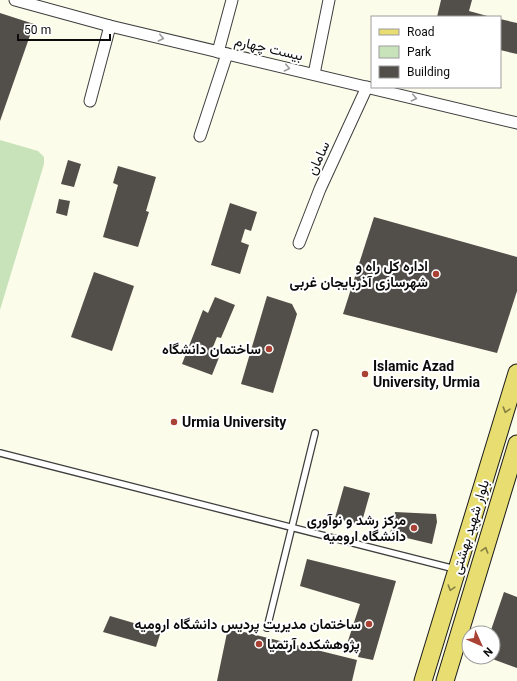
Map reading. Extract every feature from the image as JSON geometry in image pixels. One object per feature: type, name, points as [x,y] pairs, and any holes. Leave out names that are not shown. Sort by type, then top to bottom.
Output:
[{"type":"main road","name":"بلوار شهید بهشتی","points":[[423,681],[517,373]]},
{"type":"main road","name":"بلوار شهید بهشتی","points":[[448,677],[517,444]]},
{"type":"street","name":"بیست چهارم","points":[[15,0],[110,26],[371,88]]},
{"type":"street","points":[[200,136],[223,53],[232,0]]},
{"type":"street","points":[[314,74],[329,0]]},
{"type":"street","points":[[90,101],[110,26]]},
{"type":"street","name":"سامان","points":[[299,244],[320,189],[367,87]]},
{"type":"street","name":"بیست چهارم","points":[[371,88],[517,123]]},
{"type":"lane","points":[[268,628],[315,433]]},
{"type":"lane","points":[[0,453],[292,529],[457,570]]},
{"type":"green space","points":[[0,140],[38,151],[44,157],[44,164],[0,310]]},
{"type":"building","points":[[441,0],[472,0],[469,11],[487,16],[437,16]]},
{"type":"building","points":[[0,13],[34,24],[0,121]]},
{"type":"building","points":[[501,19],[517,23],[517,54],[501,50]]},
{"type":"building","points":[[68,160],[81,164],[74,187],[61,184]]},
{"type":"building","points":[[118,166],[156,177],[146,211],[149,212],[138,247],[103,237],[118,185],[113,183]]},
{"type":"building","points":[[59,199],[70,201],[67,216],[56,213]]},
{"type":"building","points":[[230,203],[257,212],[251,231],[245,229],[241,242],[249,245],[240,274],[211,265]]},
{"type":"building","name":"اداره کل راه و شهرسازی آذربایجان غربی","points":[[374,217],[517,257],[517,291],[497,353],[343,314]]},
{"type":"building","points":[[94,272],[134,286],[112,351],[71,337]]},
{"type":"building","name":"ساختمان دانشگاه","points":[[267,296],[292,304],[297,314],[273,393],[241,384]]},
{"type":"building","points":[[215,297],[235,305],[221,338],[217,337],[211,352],[220,355],[212,375],[182,364],[203,310],[208,313]]},
{"type":"building","points":[[344,486],[370,493],[361,525],[335,518]]},
{"type":"building","name":"مرکز رشد و نوآوری دانشگاه ارومیه","points":[[395,512],[436,514],[437,522],[432,544],[390,534]]},
{"type":"building","name":"ساختمان مدیریت پردیس دانشگاه ارومیه","points":[[307,559],[396,581],[373,660],[358,657],[361,646],[347,644],[360,604],[300,586]]},
{"type":"building","points":[[504,592],[517,597],[517,668],[501,662],[501,625],[493,625]]},
{"type":"building","points":[[110,616],[161,631],[156,647],[103,632]]},
{"type":"building","name":"پژوهشکده آرتمیا","points":[[228,628],[357,660],[352,681],[217,681]]},
{"type":"place","name":"اداره کل راه و شهرسازی آذربایجان غربی","points":[[436,274]]},
{"type":"place","name":"ساختمان دانشگاه","points":[[269,349]]},
{"type":"place","name":"Islamic Azad University, Urmia","points":[[365,374]]},
{"type":"place","name":"Urmia University","points":[[174,422]]},
{"type":"place","name":"مرکز رشد و نوآوری دانشگاه ارومیه","points":[[414,528]]},
{"type":"place","name":"ساختمان مدیریت پردیس دانشگاه ارومیه","points":[[369,624]]},
{"type":"place","name":"پژوهشکده آرتمیا","points":[[259,644]]}]
